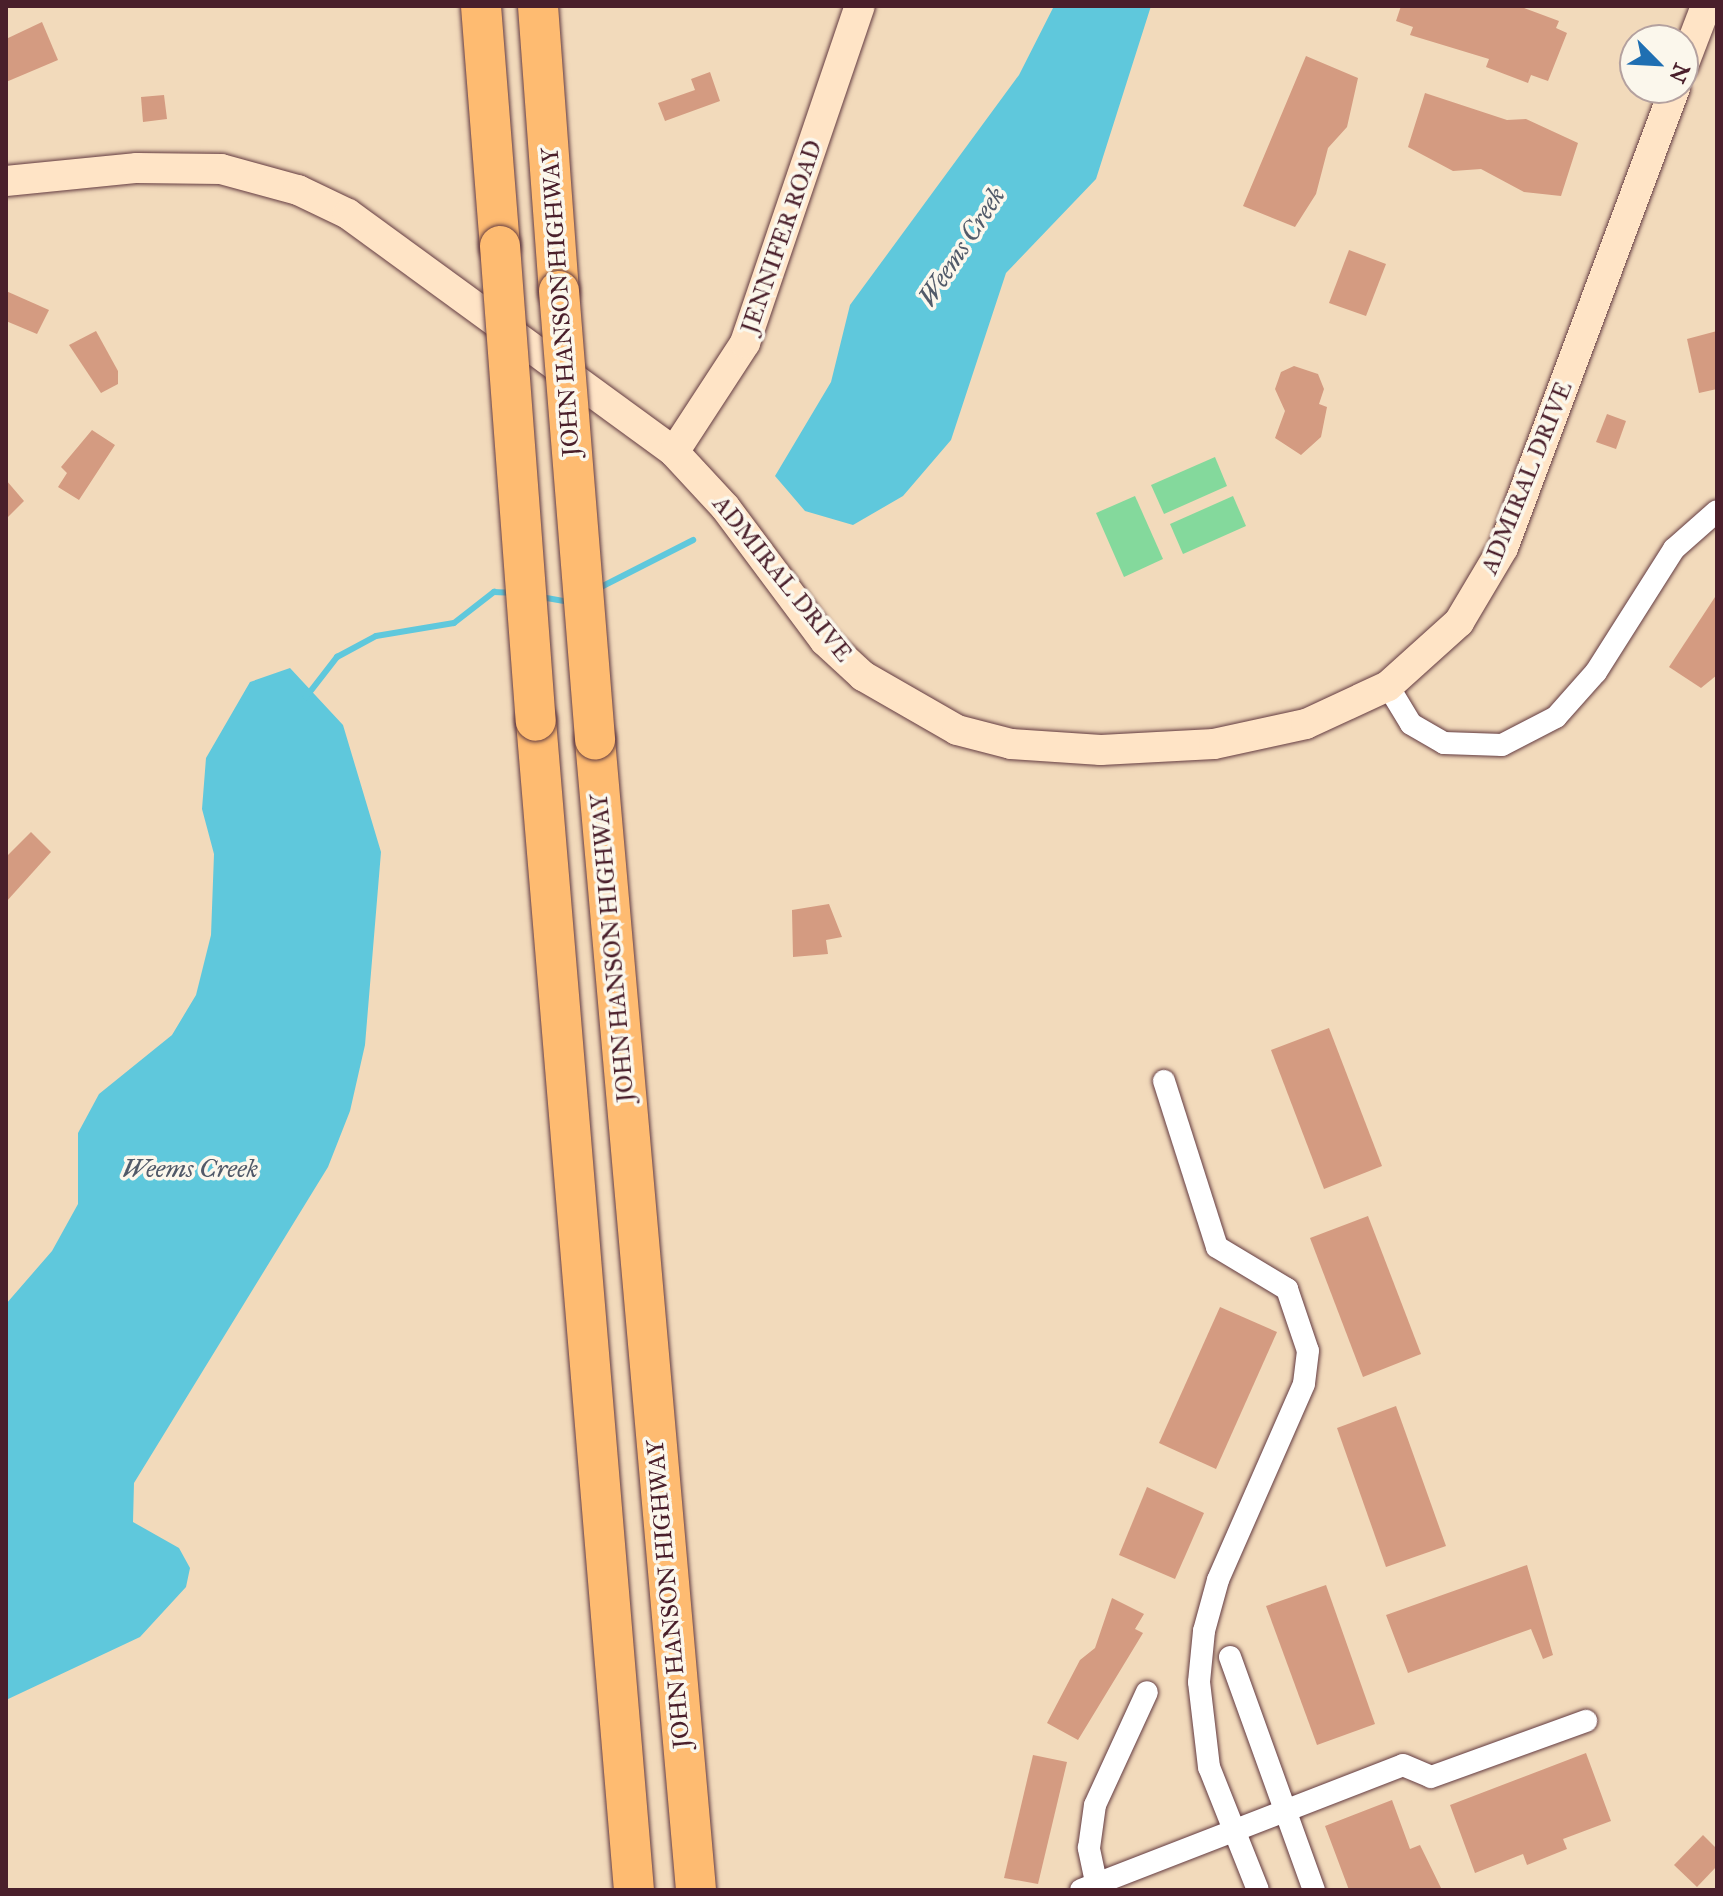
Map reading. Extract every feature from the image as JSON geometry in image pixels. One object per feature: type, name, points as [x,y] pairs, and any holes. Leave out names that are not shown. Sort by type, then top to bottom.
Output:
[{"type":"highway","points":[[481,6],[536,721],[634,1890]]},
{"type":"highway","name":"JOHN HANSON HIGHWAY","points":[[538,6],[595,740],[696,1890]]},
{"type":"street","name":"JENNIFER ROAD","points":[[674,452],[745,343],[860,6]]},
{"type":"street","name":"ADMIRAL DRIVE","points":[[6,181],[192,166],[298,190],[404,249],[674,452],[844,659],[900,702],[957,730],[1066,749],[1214,744],[1306,724],[1388,686],[1439,644],[1491,574],[1669,104]]},
{"type":"street","points":[[1388,686],[1411,724],[1444,743],[1502,745],[1556,717],[1596,672],[1674,549],[1715,516]]},
{"type":"street","points":[[1164,1081],[1217,1247],[1287,1289],[1308,1351],[1304,1384],[1218,1580],[1204,1631],[1201,1724],[1234,1830],[1258,1890]]},
{"type":"street","points":[[1230,1657],[1314,1890]]},
{"type":"street","points":[[1147,1692],[1095,1805],[1089,1848],[1089,1886],[1283,1808],[1403,1765],[1431,1777],[1586,1721]]},
{"type":"green space","points":[[1215,457],[1227,486],[1164,514],[1151,485]]},
{"type":"green space","points":[[1135,496],[1163,559],[1124,577],[1096,513]]},
{"type":"green space","points":[[1233,496],[1246,526],[1183,554],[1170,524]]},
{"type":"water","points":[[1054,6],[1151,6],[1096,179],[1006,273],[951,440],[903,496],[853,525],[805,511],[775,476],[831,382],[850,305],[1019,75]]},
{"type":"water","name":"Weems Creek","points":[[290,668],[343,725],[381,852],[365,1045],[350,1111],[328,1167],[134,1483],[133,1522],[179,1548],[190,1568],[186,1587],[140,1637],[6,1700],[6,1304],[52,1251],[78,1204],[78,1133],[99,1094],[172,1035],[196,995],[211,935],[214,854],[202,809],[206,758],[250,682]]},
{"type":"building","points":[[1401,6],[1519,6],[1559,21],[1556,28],[1567,33],[1548,81],[1531,75],[1528,83],[1486,67],[1489,59],[1410,35],[1413,27],[1396,21]]},
{"type":"building","points":[[42,22],[58,60],[6,82],[6,39]]},
{"type":"building","points":[[1306,56],[1358,78],[1347,127],[1328,148],[1316,194],[1295,227],[1243,206]]},
{"type":"building","points":[[710,72],[720,101],[665,121],[658,103],[695,90],[691,79]]},
{"type":"building","points":[[1425,93],[1507,120],[1526,119],[1578,143],[1561,196],[1524,192],[1481,169],[1453,171],[1408,147]]},
{"type":"building","points":[[164,95],[167,119],[143,122],[141,97]]},
{"type":"building","points":[[1349,250],[1386,264],[1366,316],[1329,303]]},
{"type":"building","points":[[6,291],[49,310],[37,334],[6,321]]},
{"type":"building","points":[[96,331],[118,371],[118,384],[101,393],[69,345]]},
{"type":"building","points":[[1717,331],[1717,389],[1699,393],[1687,339]]},
{"type":"building","points":[[1294,366],[1318,374],[1324,389],[1319,404],[1327,407],[1321,437],[1301,455],[1275,438],[1285,411],[1275,389],[1281,372]]},
{"type":"building","points":[[1607,414],[1626,421],[1616,449],[1596,442]]},
{"type":"building","points":[[92,430],[115,445],[79,500],[58,487],[67,473],[61,467]]},
{"type":"building","points":[[6,480],[24,501],[6,519]]},
{"type":"building","points":[[1717,594],[1717,675],[1701,688],[1669,667]]},
{"type":"building","points":[[31,832],[51,852],[6,902],[6,857]]},
{"type":"building","points":[[829,904],[842,937],[826,940],[828,954],[793,957],[792,910]]},
{"type":"building","points":[[1329,1028],[1382,1166],[1324,1189],[1271,1050]]},
{"type":"building","points":[[1368,1216],[1421,1354],[1363,1377],[1310,1238]]},
{"type":"building","points":[[1220,1307],[1277,1332],[1216,1469],[1159,1443]]},
{"type":"building","points":[[1396,1406],[1446,1546],[1386,1567],[1337,1428]]},
{"type":"building","points":[[1147,1487],[1204,1513],[1175,1579],[1119,1555]]},
{"type":"building","points":[[1527,1565],[1553,1655],[1543,1659],[1531,1629],[1408,1673],[1386,1615]]},
{"type":"building","points":[[1326,1585],[1375,1724],[1317,1745],[1266,1606]]},
{"type":"building","points":[[1112,1598],[1144,1614],[1135,1629],[1143,1633],[1078,1740],[1047,1723],[1080,1660],[1095,1648]]},
{"type":"building","points":[[1586,1753],[1611,1821],[1563,1839],[1567,1849],[1527,1865],[1523,1854],[1475,1873],[1450,1805]]},
{"type":"building","points":[[1033,1755],[1067,1762],[1038,1884],[1004,1878]]},
{"type":"building","points":[[1392,1800],[1410,1849],[1420,1845],[1442,1890],[1349,1890],[1325,1826]]},
{"type":"building","points":[[1703,1835],[1717,1849],[1717,1866],[1697,1887],[1674,1865]]},
{"type":"waterway","name":"Weems Creek","points":[[597,589],[693,540]]},
{"type":"waterway","name":"Weems Creek","points":[[306,697],[337,657],[376,636],[454,623],[494,592],[514,593]]},
{"type":"waterway","name":"Weems Creek","points":[[541,597],[569,602]]}]
